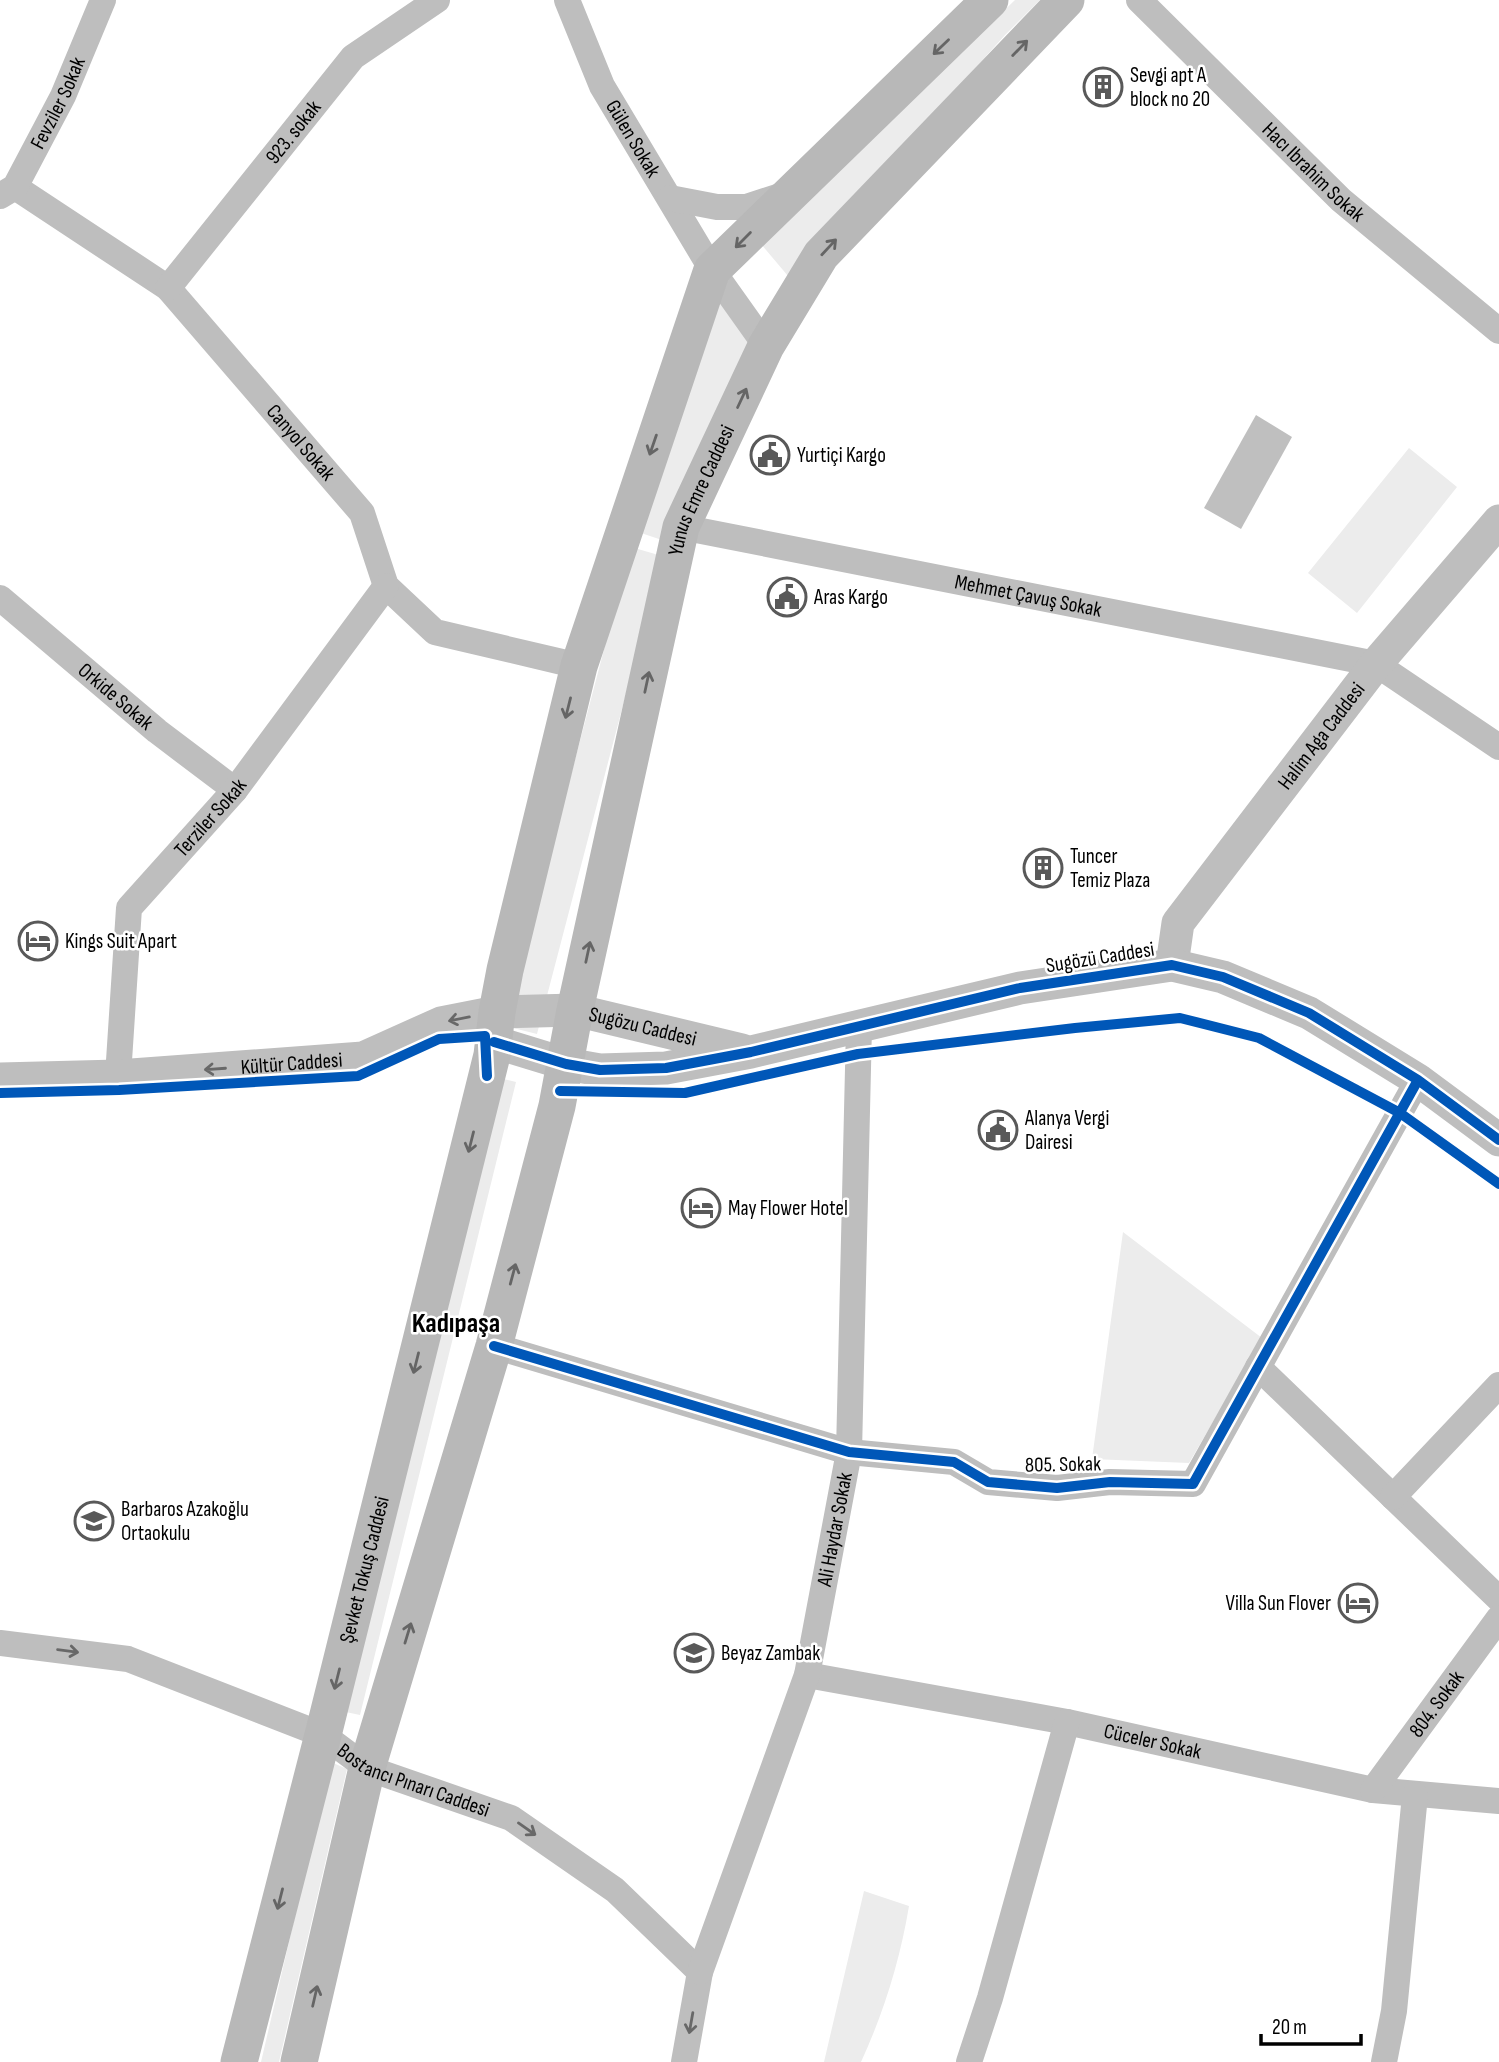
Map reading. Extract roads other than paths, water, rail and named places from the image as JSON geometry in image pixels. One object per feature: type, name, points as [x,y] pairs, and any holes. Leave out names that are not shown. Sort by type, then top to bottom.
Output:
[{"type":"main road","points":[[493,1043],[579,666],[712,270],[990,0]]},
{"type":"main road","name":"Yunus Emre Caddesi","points":[[563,1078],[575,1010],[681,527],[766,346],[821,255],[1066,0]]},
{"type":"main road","name":"Şevket Tokuş Caddesi","points":[[239,2062],[323,1735],[493,1043]]},
{"type":"main road","points":[[299,2062],[368,1768],[494,1346],[563,1078]]},
{"type":"street","name":"Fevziler Sokak","points":[[7,192],[63,96],[103,0]]},
{"type":"street","name":"923. sokak","points":[[168,288],[353,57],[437,0]]},
{"type":"street","name":"Gülen Sokak","points":[[567,0],[601,86],[712,270],[766,346]]},
{"type":"street","name":"Hacı Ibrahim Sokak","points":[[1139,0],[1341,200],[1499,331]]},
{"type":"street","name":"Canyol Sokak","points":[[7,192],[168,288],[362,513],[386,586],[435,632],[579,666]]},
{"type":"street","points":[[670,198],[717,206],[747,206],[791,192]]},
{"type":"street","name":"Halim Aga Caddesi","points":[[1172,965],[1178,923],[1376,664],[1499,521]]},
{"type":"street","name":"Mehmet Çavuş Sokak","points":[[681,527],[1376,664]]},
{"type":"street","name":"Terziler Sokak","points":[[118,1076],[129,908],[235,790],[386,586]]},
{"type":"street","name":"Orkide Sokak","points":[[0,598],[157,731],[235,790]]},
{"type":"street","points":[[1376,664],[1499,747]]},
{"type":"street","name":"Sugözü Caddesi","points":[[493,1043],[563,1078],[600,1070],[666,1068],[751,1052],[1020,988],[1172,965],[1223,977],[1309,1013],[1418,1080],[1499,1140]]},
{"type":"street","name":"Kültür Caddesi","points":[[0,1079],[118,1076],[363,1058],[441,1023],[493,1043],[575,1010]]},
{"type":"street","name":"Sugözu Caddesi","points":[[575,1010],[751,1052]]},
{"type":"street","name":"Ali Haydar Sokak","points":[[699,1972],[807,1675],[849,1452],[859,1026]]},
{"type":"street","name":"805. Sokak","points":[[494,1346],[849,1452],[954,1462],[988,1482],[1057,1488],[1110,1482],[1193,1484],[1418,1080]]},
{"type":"street","points":[[1258,1367],[1499,1599]]},
{"type":"street","points":[[1393,1497],[1499,1385]]},
{"type":"street","name":"804. Sokak","points":[[1373,1790],[1499,1618]]},
{"type":"street","name":"Bostancı Pınarı Caddesi","points":[[0,1643],[128,1659],[323,1735],[368,1768],[511,1818],[615,1890],[699,1972]]},
{"type":"street","name":"Cüceler Sokak","points":[[807,1675],[1068,1722],[1373,1790],[1499,1801]]},
{"type":"street","points":[[970,2062],[1068,1722]]},
{"type":"street","points":[[1384,2062],[1394,2011],[1415,1795]]},
{"type":"street","points":[[684,2062],[699,1972]]},
{"type":"place","name":"Sevgi apt A block no 20","points":[[1103,87]]},
{"type":"place","name":"Yurtiçi Kargo","points":[[770,455]]},
{"type":"place","name":"Aras Kargo","points":[[787,597]]},
{"type":"place","name":"Tuncer Temiz Plaza","points":[[1043,868]]},
{"type":"place","name":"Kings Suit Apart","points":[[38,941]]},
{"type":"place","name":"Alanya Vergi Dairesi","points":[[998,1130]]},
{"type":"place","name":"May Flower Hotel","points":[[701,1208]]},
{"type":"place","name":"Barbaros Azakoğlu Ortaokulu","points":[[94,1521]]},
{"type":"place","name":"Villa Sun Flover","points":[[1358,1603]]},
{"type":"place","name":"Beyaz Zambak","points":[[694,1653]]},
{"type":"district","name":"Kadıpaşa","points":[[456,1322]]}]
